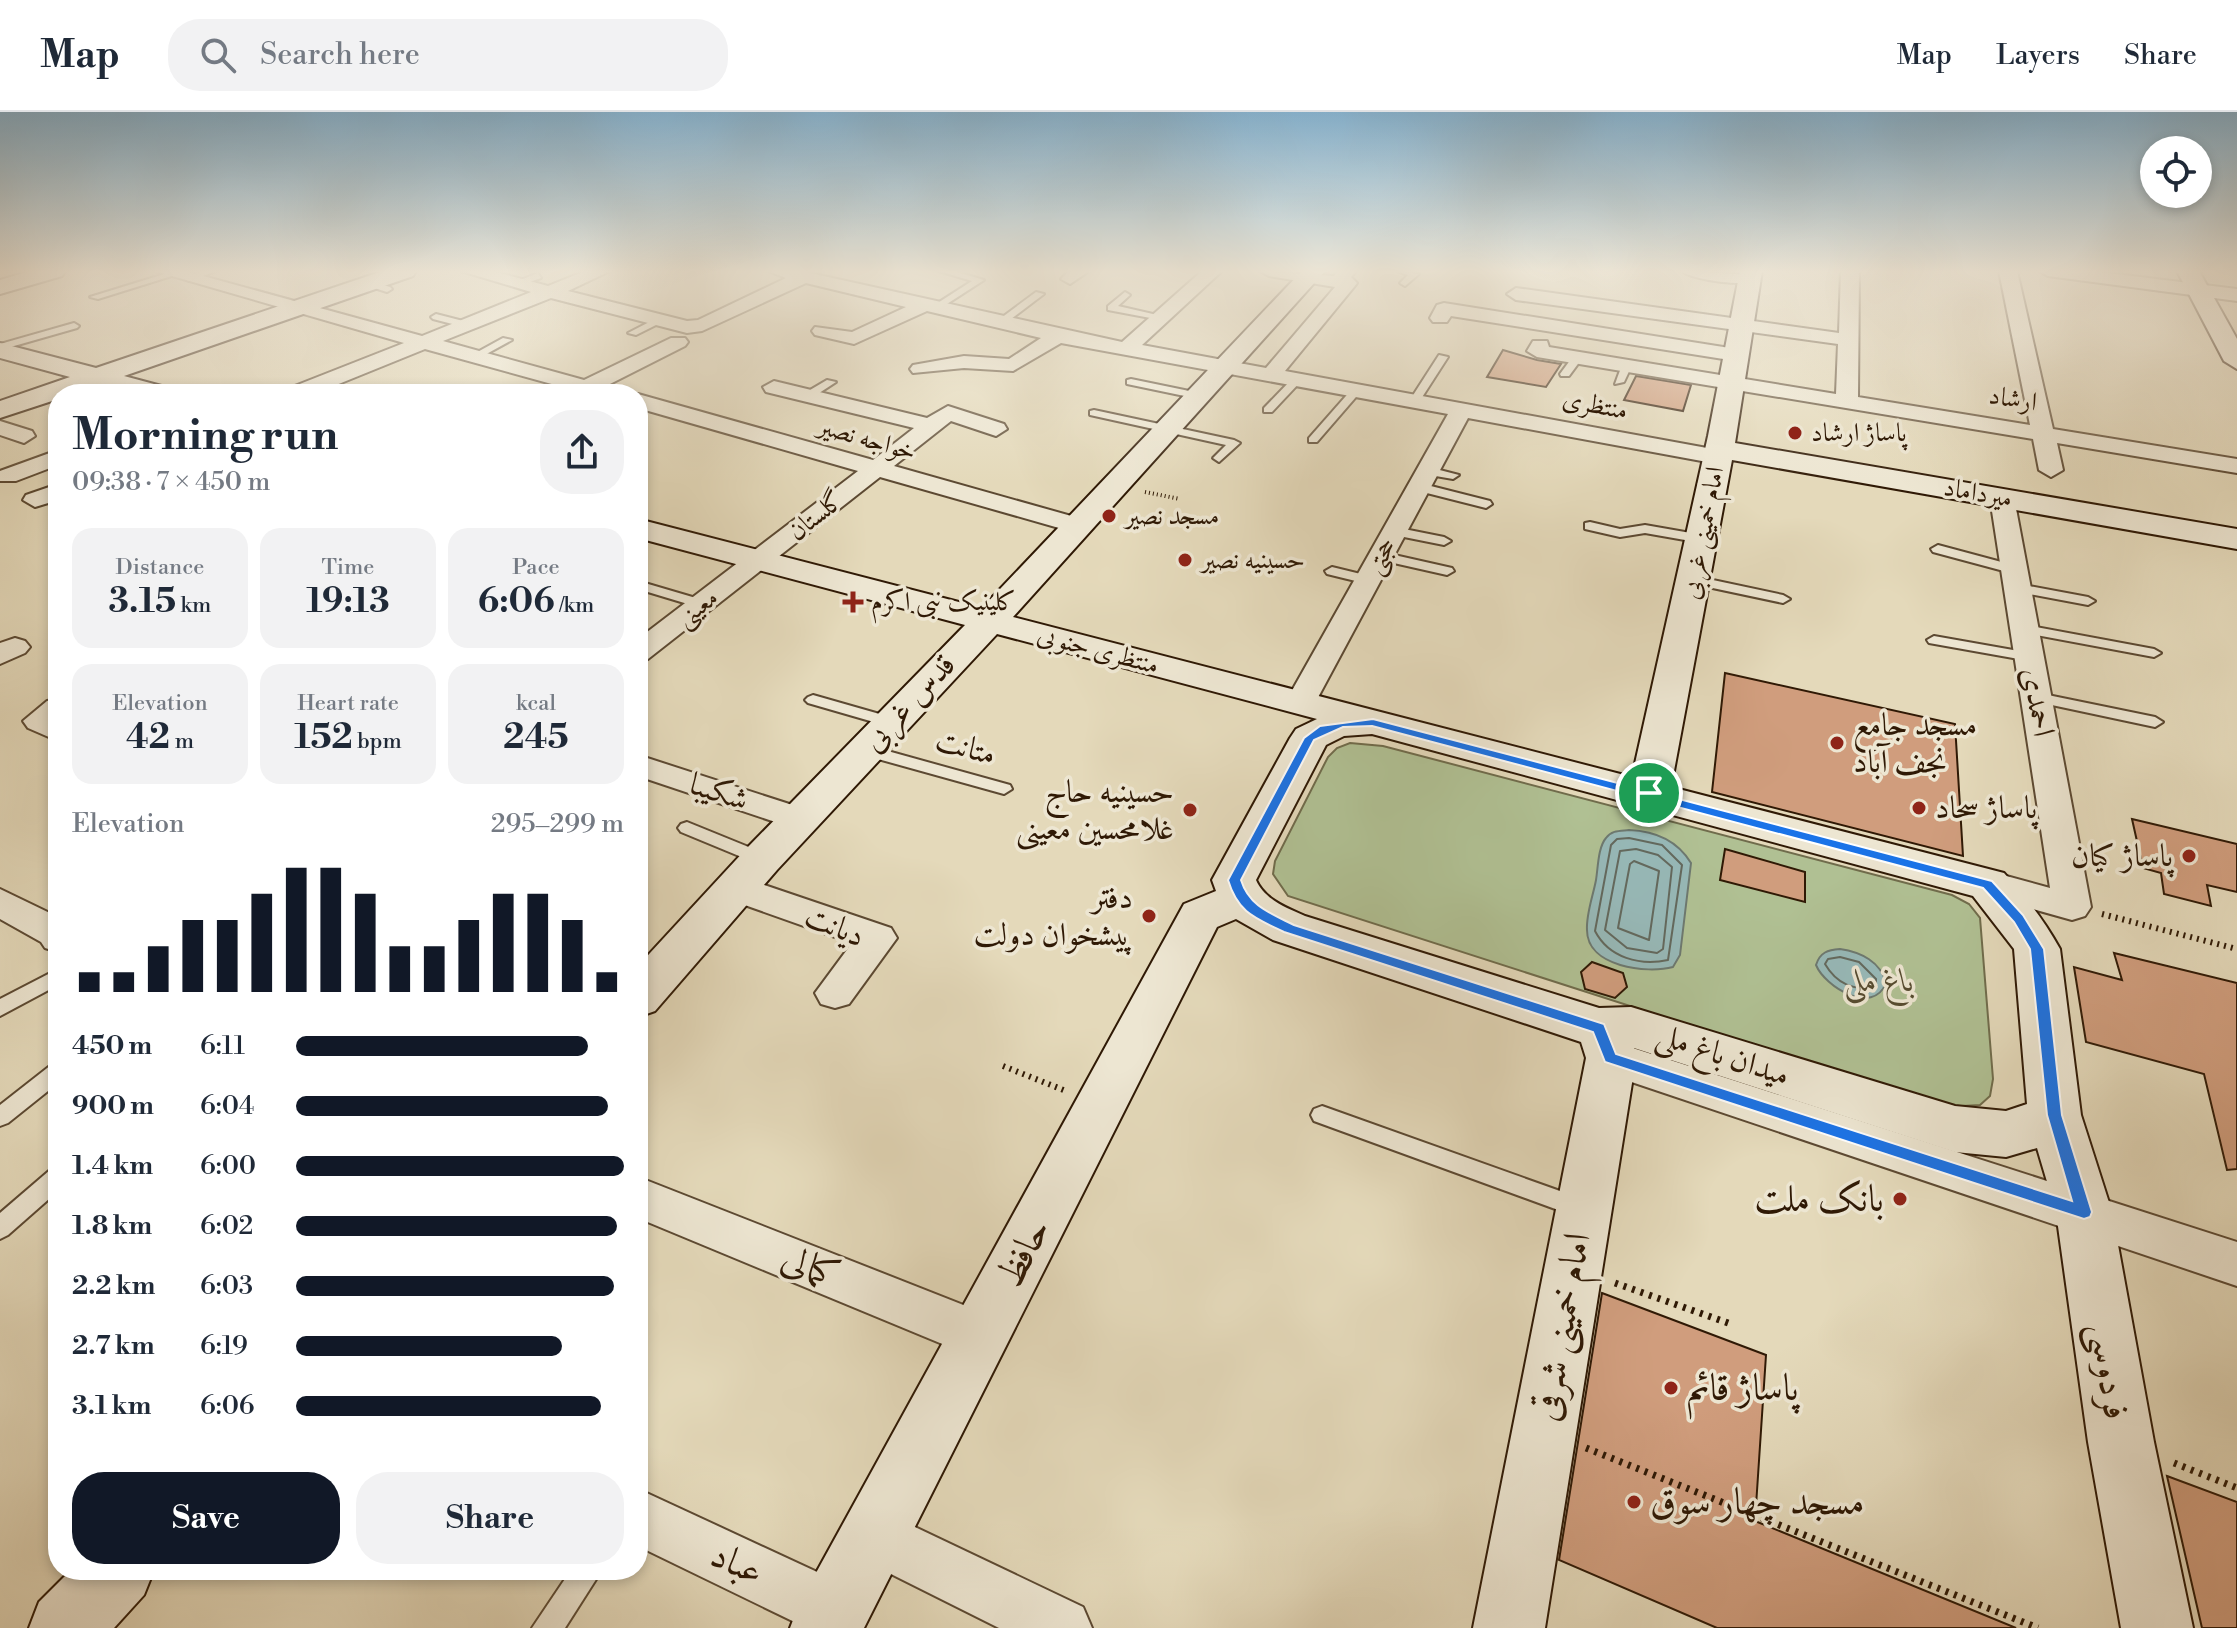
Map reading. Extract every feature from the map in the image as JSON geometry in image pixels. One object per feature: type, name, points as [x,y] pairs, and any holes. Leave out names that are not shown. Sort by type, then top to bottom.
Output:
[{"type":"street","points":[[71,384],[193,342]]},
{"type":"street","points":[[319,384],[420,342]]},
{"type":"street","points":[[430,342],[576,384]]},
{"type":"street","points":[[592,384],[678,342]]},
{"type":"street","points":[[920,369],[964,362],[1013,365],[1049,342]]},
{"type":"street","name":"منتظری","points":[[1088,342],[1462,408],[1720,447]]},
{"type":"street","points":[[1126,349],[1134,342]]},
{"type":"street","name":"قدس غربی","points":[[648,987],[799,819],[1080,526],[1249,342]]},
{"type":"street","points":[[1271,375],[1297,342]]},
{"type":"street","points":[[1540,345],[1537,351],[1572,366],[1623,374],[1690,342]]},
{"type":"street","name":"امام خمینی غربی","points":[[1649,793],[1720,447],[1737,342]]},
{"type":"street","name":"ارشاد","points":[[1772,342],[1847,401],[2237,466]]},
{"type":"street","points":[[1847,401],[1849,342]]},
{"type":"street","points":[[2024,342],[2051,470]]},
{"type":"street","points":[[2226,342],[2237,361]]},
{"type":"street","points":[[0,348],[126,384]]},
{"type":"street","points":[[774,387],[931,426],[948,413],[996,429]]},
{"type":"street","points":[[0,410],[48,392]]},
{"type":"street","points":[[665,409],[695,393]]},
{"type":"street","name":"خواجه نصیر","points":[[648,404],[1080,526]]},
{"type":"street","name":"حجتی","points":[[1300,703],[1394,531],[1433,478],[1462,408]]},
{"type":"street","points":[[715,423],[740,411]]},
{"type":"street","name":"گلستان","points":[[756,562],[931,426]]},
{"type":"street","points":[[0,428],[24,436]]},
{"type":"street","name":"میرداماد","points":[[1720,447],[2237,539]]},
{"type":"street","name":"میرداماد","points":[[1720,447],[2237,520]]},
{"type":"street","points":[[8,476],[48,461]]},
{"type":"street","name":"احمدی","points":[[2002,498],[2072,907]]},
{"type":"street","name":"منتظری جنوبی","points":[[648,531],[756,562],[1373,722]]},
{"type":"street","name":"معینی","points":[[648,645],[756,562]]},
{"type":"street","points":[[1240,899],[1234,880],[1310,738],[1324,728],[1343,723],[1373,722],[2072,907]]},
{"type":"street","name":"شکیبا","points":[[648,768],[799,819]]},
{"type":"street","points":[[1988,884],[2019,919],[2037,949],[2054,1115]]},
{"type":"street","name":"دیانت","points":[[735,888],[878,938],[835,993]]},
{"type":"street","name":"میدان باغ ملی","points":[[1240,899],[1259,914],[1289,928],[1605,1043],[1631,1027],[1955,1129],[2000,1134],[2027,1133],[2054,1115]]},
{"type":"street","name":"حافظ","points":[[830,1619],[1200,916],[1240,899]]},
{"type":"street","points":[[0,902],[48,929]]},
{"type":"street","points":[[1605,1043],[2237,1264]]},
{"type":"street","name":"امام خمینی شرقی","points":[[1509,1628],[1583,1209],[1605,1043]]},
{"type":"street","name":"فردوسی","points":[[2054,1115],[2084,1212],[2121,1442],[2157,1628]]},
{"type":"street","name":"کمالی","points":[[648,1204],[981,1336]]},
{"type":"street","name":"عباد","points":[[648,1522],[830,1619]]},
{"type":"street","points":[[875,1536],[1062,1628]]},
{"type":"street","points":[[65,1628],[110,1580]]},
{"type":"lane","points":[[0,348],[21,342]]},
{"type":"lane","points":[[477,355],[504,342]]},
{"type":"lane","points":[[1415,400],[1443,357]]},
{"type":"lane","points":[[1268,410],[1298,379]]},
{"type":"lane","points":[[809,395],[831,382]]},
{"type":"lane","points":[[1131,382],[1199,396]]},
{"type":"lane","points":[[1313,440],[1357,390]]},
{"type":"lane","points":[[1094,413],[1234,443],[1219,458]]},
{"type":"lane","points":[[1433,478],[1486,504]]},
{"type":"lane","points":[[1590,526],[1620,533],[1645,529],[1702,539]]},
{"type":"lane","points":[[1394,531],[1444,541]]},
{"type":"lane","points":[[1938,549],[2016,579],[2088,601]]},
{"type":"lane","points":[[1381,556],[1447,571]]},
{"type":"lane","points":[[1332,571],[1368,580]]},
{"type":"lane","points":[[1694,580],[1783,599]]},
{"type":"lane","points":[[648,588],[701,604]]},
{"type":"lane","points":[[1934,640],[2028,643],[2154,653]]},
{"type":"lane","points":[[2038,698],[2155,722]]},
{"type":"lane","points":[[813,700],[891,722]]},
{"type":"lane","name":"متانت","points":[[866,750],[1004,789]]},
{"type":"lane","points":[[687,828],[762,859]]},
{"type":"lane","points":[[0,1008],[48,982]]},
{"type":"lane","points":[[0,1117],[48,1079]]},
{"type":"lane","points":[[1322,1115],[1583,1209]]},
{"type":"lane","points":[[0,1228],[48,1186]]},
{"type":"lane","points":[[547,1628],[581,1580]]},
{"type":"path","points":[[2072,907],[2237,949]]},
{"type":"path","points":[[1003,1066],[1101,1105]]},
{"type":"path","points":[[1573,1267],[1731,1324]]},
{"type":"path","points":[[1544,1431],[2038,1628]]},
{"type":"path","points":[[2121,1442],[2237,1488]]},
{"type":"green space","name":"باغ ملی","points":[[1350,743],[1383,746],[1952,895],[1969,904],[1980,918],[1993,1079],[1990,1096],[1980,1105],[1944,1107],[1288,896],[1273,874],[1275,861],[1328,757],[1337,748]]},
{"type":"water","points":[[1629,830],[1664,838],[1679,848],[1691,863],[1680,955],[1673,967],[1649,969],[1620,965],[1607,960],[1590,942],[1588,918],[1601,847],[1611,834]]},
{"type":"water","points":[[1840,949],[1862,956],[1880,969],[1886,983],[1880,993],[1861,998],[1829,982],[1816,965],[1822,954]]},
{"type":"building","points":[[1503,350],[1561,364],[1546,387],[1487,377]]},
{"type":"building","points":[[1636,376],[1691,385],[1683,411],[1624,400]]},
{"type":"building","name":"مسجد جامع نجف آباد","points":[[1725,673],[1955,724],[1963,856],[1712,792]]},
{"type":"building","name":"پاساژ کیان","points":[[2132,819],[2237,844],[2237,892],[2207,885],[2211,906],[2164,894],[2161,873],[2143,868]]},
{"type":"building","points":[[1725,849],[1805,872],[1805,902],[1720,880]]},
{"type":"building","points":[[2114,953],[2237,983],[2237,1169],[2227,1170],[2204,1074],[2086,1042],[2074,967],[2122,980]]},
{"type":"building","points":[[1592,962],[1623,973],[1627,987],[1615,998],[1585,989],[1581,972]]},
{"type":"building","points":[[1602,1293],[1766,1355],[1755,1521],[2016,1628],[1717,1628],[1559,1560]]},
{"type":"building","points":[[2167,1476],[2237,1502],[2237,1628],[2202,1628]]},
{"type":"place","name":"پاساژ ارشاد","points":[[1795,433]]},
{"type":"place","name":"مسجد نصیر","points":[[1109,516]]},
{"type":"place","name":"حسینیه نصیر","points":[[1185,560]]},
{"type":"place","name":"کلینیک نبی اکرم","points":[[853,602]]},
{"type":"place","name":"مسجد جامع نجف آباد","points":[[1837,743]]},
{"type":"place","name":"پاساژ سحاد","points":[[1919,808]]},
{"type":"place","name":"حسینیه حاج غلامحسین معینی","points":[[1190,810]]},
{"type":"place","name":"پاساژ کیان","points":[[2189,856]]},
{"type":"place","name":"دفتر پیشخوان دولت","points":[[1149,916]]},
{"type":"place","name":"بانک ملت","points":[[1900,1199]]},
{"type":"place","name":"پاساژ قائم","points":[[1671,1388]]},
{"type":"place","name":"مسجد چهار سوق","points":[[1634,1502]]},
{"type":"route","points":[[1373,722],[1649,793],[1988,884],[2019,919],[2037,949],[2054,1115],[2084,1212],[1611,1058],[1599,1028],[1289,928],[1259,914],[1240,899],[1234,880],[1310,738],[1324,728],[1343,723],[1373,722]]}]
